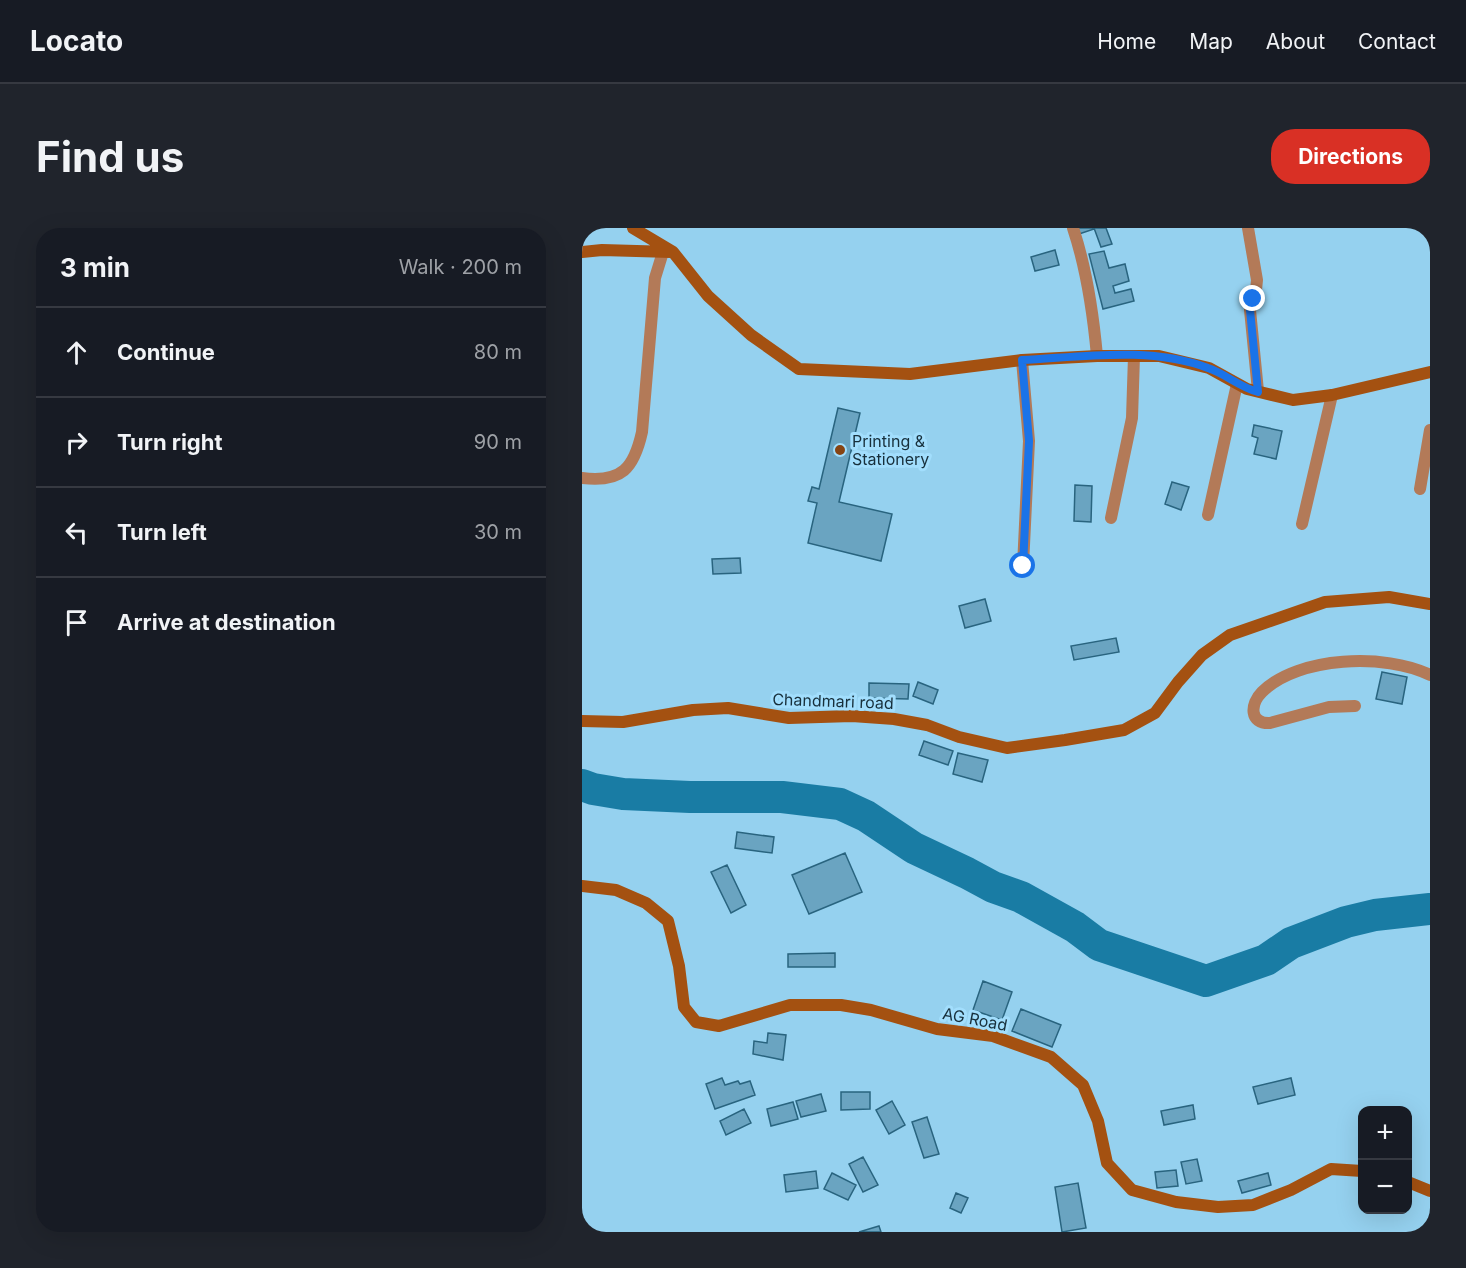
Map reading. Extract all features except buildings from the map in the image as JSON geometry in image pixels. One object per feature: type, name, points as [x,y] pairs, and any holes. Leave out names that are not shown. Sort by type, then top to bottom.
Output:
[{"type":"main road","points":[[633,228],[668,252],[708,296],[752,335],[800,369],[910,374],[1022,360],[1097,356],[1159,356],[1209,368],[1246,389],[1293,400],[1332,395],[1430,372]]},
{"type":"main road","points":[[582,252],[602,250],[668,252]]},
{"type":"main road","name":"Chandmari road","points":[[582,721],[623,722],[693,710],[728,708],[789,718],[852,716],[894,718],[927,725],[959,737],[1007,747],[1065,740],[1124,730],[1155,713],[1202,655],[1230,635],[1325,602],[1389,597],[1430,604]]},
{"type":"main road","name":"AG Road","points":[[582,886],[616,890],[646,903],[668,921],[679,966],[684,1007],[696,1022],[718,1026],[790,1005],[841,1005],[871,1010],[937,1029],[993,1036],[1051,1057],[1083,1085],[1098,1122],[1107,1162],[1132,1190],[1176,1202],[1218,1207],[1253,1205],[1292,1190],[1331,1169],[1358,1170]]},
{"type":"main road","points":[[1412,1184],[1430,1191]]},
{"type":"street","points":[[1073,228],[1083,256],[1092,307],[1097,356]]},
{"type":"street","points":[[1248,228],[1257,280],[1250,310],[1258,392]]},
{"type":"street","points":[[582,478],[620,475],[630,465],[638,450],[642,432],[655,278],[668,252]]},
{"type":"street","points":[[1111,518],[1132,418],[1134,356]]},
{"type":"street","points":[[1022,360],[1029,441],[1023,566]]},
{"type":"street","points":[[1208,515],[1237,384]]},
{"type":"street","points":[[1302,524],[1332,395]]},
{"type":"street","points":[[1420,489],[1430,430]]},
{"type":"street","points":[[1355,706],[1329,707],[1263,724],[1255,719],[1252,710],[1254,701],[1275,682],[1294,673],[1322,665],[1350,660],[1372,661],[1402,665],[1430,675]]},
{"type":"waterway","points":[[582,785],[623,794],[782,797],[840,804],[866,816],[914,848],[993,887],[1021,897],[1075,927],[1099,945],[1206,981],[1266,960],[1291,943],[1346,922],[1375,915],[1430,909]]},
{"type":"place","name":"Printing & Stationery","points":[[840,450]]},
{"type":"route","points":[[1023,566],[1029,441],[1022,360],[1097,356],[1159,356],[1209,368],[1246,389],[1258,392],[1250,310],[1253,299]]}]
